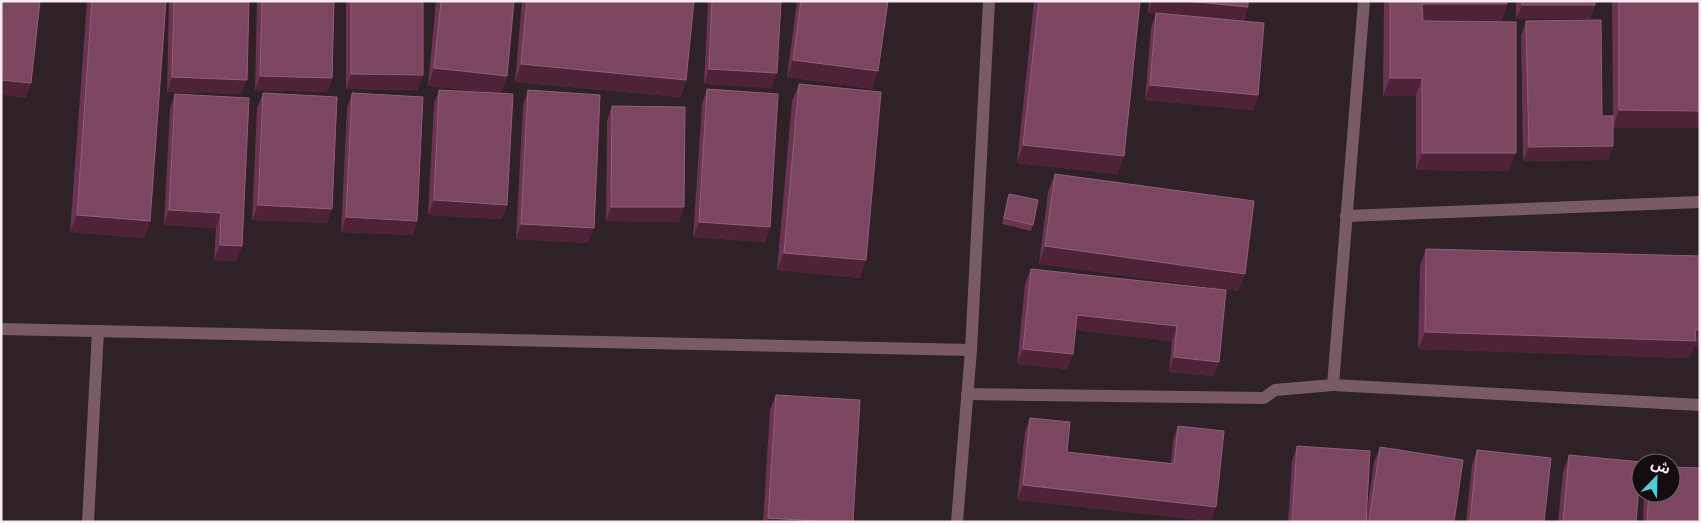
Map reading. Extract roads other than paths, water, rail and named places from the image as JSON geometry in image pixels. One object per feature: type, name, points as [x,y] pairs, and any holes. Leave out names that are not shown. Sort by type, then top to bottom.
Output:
[{"type":"street","points":[[957,522],[971,350],[989,1]]},
{"type":"street","points":[[1333,386],[1364,1]]},
{"type":"street","points":[[1346,216],[1700,202]]},
{"type":"street","points":[[1,329],[971,350]]},
{"type":"street","points":[[88,522],[98,331]]},
{"type":"street","points":[[967,394],[1264,398],[1275,390],[1333,386],[1700,405]]}]
